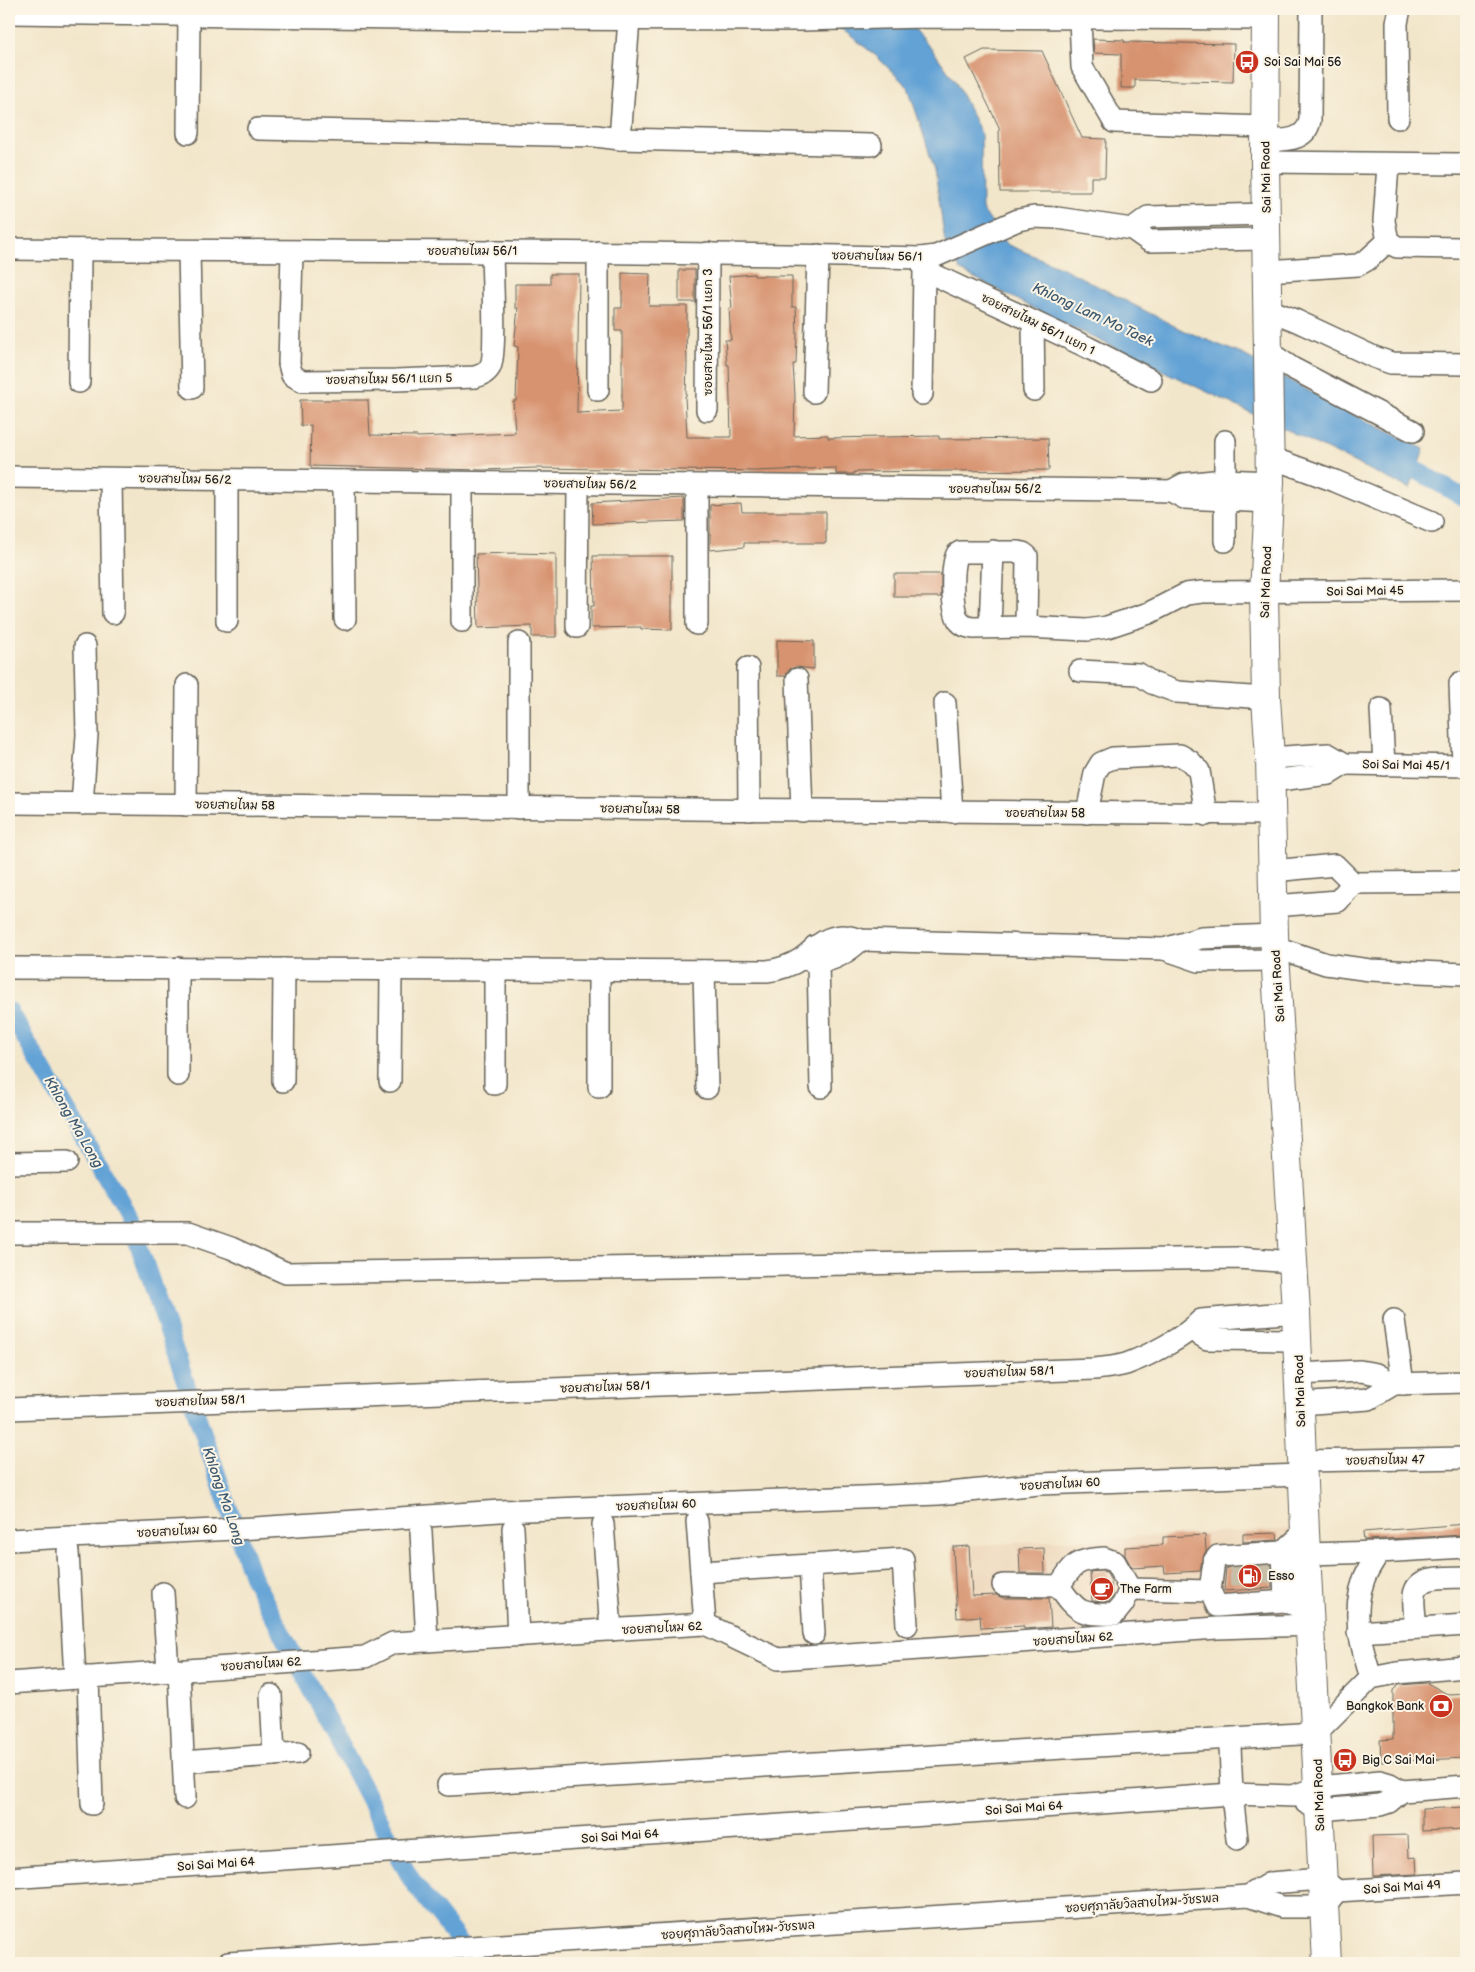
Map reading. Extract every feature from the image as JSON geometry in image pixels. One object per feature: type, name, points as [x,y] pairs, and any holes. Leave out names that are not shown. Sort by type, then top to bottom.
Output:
[{"type":"main road","name":"Sai Mai Road","points":[[1266,14],[1265,143],[1269,468],[1264,593],[1266,698],[1275,947],[1294,1262],[1303,1468],[1285,1551],[1310,1618],[1319,1798],[1328,1892],[1327,1963]]},
{"type":"street","points":[[1265,143],[1301,136],[1308,128],[1310,120],[1311,9]]},
{"type":"street","points":[[1398,118],[1397,23],[1400,9]]},
{"type":"street","points":[[9,13],[481,19],[630,18],[676,14],[801,20],[901,18],[945,14],[1080,18],[1266,14]]},
{"type":"street","points":[[188,133],[189,15]]},
{"type":"street","points":[[620,140],[630,18]]},
{"type":"street","points":[[1080,18],[1082,67],[1114,122],[1265,143],[1388,164],[1461,164]]},
{"type":"street","points":[[258,129],[596,136],[620,140],[871,145]]},
{"type":"street","points":[[1388,164],[1384,221],[1388,241],[1398,247],[1461,248]]},
{"type":"street","points":[[922,394],[927,261],[1018,220],[1034,217],[1057,218],[1132,229],[1148,216],[1267,226]]},
{"type":"street","points":[[1266,271],[1358,265],[1367,260],[1388,241]]},
{"type":"street","name":"ซอยสายไหม 56/1","points":[[9,249],[708,253],[818,255],[927,261]]},
{"type":"street","points":[[79,382],[80,250]]},
{"type":"street","points":[[189,251],[192,388]]},
{"type":"street","name":"ซอยสายไหม 56/1 แยก 5","points":[[292,252],[289,364],[292,375],[302,381],[311,381],[474,377],[486,374],[492,366],[493,348],[492,251]]},
{"type":"street","points":[[598,252],[598,390]]},
{"type":"street","name":"ซอยสายไหม 56/1 แยก 3","points":[[708,253],[708,410]]},
{"type":"street","points":[[814,392],[818,255]]},
{"type":"street","name":"ซอยสายไหม 56/1 แยก 1","points":[[927,261],[1033,322],[1151,380]]},
{"type":"street","points":[[1267,309],[1391,363],[1466,364]]},
{"type":"street","points":[[1033,322],[1034,390]]},
{"type":"street","points":[[1267,356],[1413,431]]},
{"type":"street","points":[[1224,541],[1225,441]]},
{"type":"street","name":"ซอยสายไหม 56/2","points":[[9,477],[1171,491],[1184,484],[1224,491],[1269,468],[1335,481],[1432,522]]},
{"type":"street","points":[[111,479],[113,613]]},
{"type":"street","points":[[227,480],[228,621]]},
{"type":"street","points":[[344,481],[345,619]]},
{"type":"street","points":[[462,483],[462,621]]},
{"type":"street","points":[[577,627],[578,484]]},
{"type":"street","points":[[697,486],[697,624]]},
{"type":"street","points":[[990,627],[993,551],[1023,552],[1027,556],[1026,627]]},
{"type":"street","name":"Soi Sai Mai 45","points":[[993,551],[960,552],[957,554],[954,565],[954,609],[959,622],[965,627],[1087,630],[1108,628],[1149,614],[1186,594],[1202,592],[1466,590]]},
{"type":"street","points":[[519,808],[520,643]]},
{"type":"street","points":[[82,804],[87,735],[85,646]]},
{"type":"street","points":[[748,668],[749,810]]},
{"type":"street","points":[[1080,671],[1139,674],[1152,683],[1177,692],[1266,698]]},
{"type":"street","points":[[797,678],[802,811]]},
{"type":"street","points":[[1460,683],[1464,766]]},
{"type":"street","points":[[186,685],[186,805]]},
{"type":"street","points":[[945,703],[952,812]]},
{"type":"street","points":[[1381,709],[1384,765]]},
{"type":"street","name":"Soi Sai Mai 45/1","points":[[1270,769],[1328,754],[1346,764],[1464,766]]},
{"type":"street","points":[[1087,813],[1095,772],[1101,763],[1113,758],[1180,755],[1190,761],[1198,771],[1206,815]]},
{"type":"street","name":"ซอยสายไหม 58","points":[[9,803],[1206,815],[1271,814]]},
{"type":"street","points":[[1273,871],[1335,865],[1353,883],[1466,882]]},
{"type":"street","points":[[1274,906],[1338,901],[1353,883]]},
{"type":"street","points":[[9,968],[495,971],[775,970],[812,956],[836,936],[844,936],[861,940],[1164,949],[1201,938],[1275,947],[1326,964],[1370,970],[1466,974]]},
{"type":"street","points":[[812,956],[821,1087]]},
{"type":"street","points":[[178,968],[178,1074]]},
{"type":"street","points":[[283,1081],[284,969]]},
{"type":"street","points":[[390,1081],[391,970]]},
{"type":"street","points":[[495,971],[496,1084]]},
{"type":"street","points":[[599,971],[599,1087]]},
{"type":"street","points":[[704,971],[707,1088]]},
{"type":"street","points":[[9,1163],[67,1162]]},
{"type":"street","points":[[9,1233],[188,1233],[231,1248],[286,1273],[1238,1258],[1294,1262]]},
{"type":"street","name":"ซอยสายไหม 58/1","points":[[9,1408],[1094,1369],[1126,1364],[1192,1330],[1201,1320],[1296,1312]]},
{"type":"street","points":[[1394,1320],[1398,1384]]},
{"type":"street","points":[[1192,1330],[1207,1339],[1298,1340]]},
{"type":"street","points":[[1298,1374],[1360,1371],[1377,1374],[1398,1384]]},
{"type":"street","points":[[1299,1404],[1368,1399],[1398,1384],[1466,1382]]},
{"type":"street","name":"ซอยสายไหม 47","points":[[1303,1468],[1466,1458]]},
{"type":"street","name":"ซอยสายไหม 60","points":[[9,1540],[255,1528],[500,1511],[939,1494],[1039,1484],[1303,1468]]},
{"type":"street","points":[[697,1521],[705,1624]]},
{"type":"street","points":[[603,1524],[611,1630]]},
{"type":"street","points":[[513,1528],[518,1636]]},
{"type":"street","points":[[421,1532],[427,1641]]},
{"type":"street","points":[[1310,1618],[1272,1597],[1241,1597],[1217,1606],[1210,1591],[1214,1561],[1218,1556],[1240,1559],[1285,1551],[1379,1552],[1466,1547]]},
{"type":"street","points":[[1272,1597],[1285,1551]]},
{"type":"street","points":[[68,1552],[92,1804]]},
{"type":"street","points":[[1371,1678],[1358,1632],[1358,1602],[1364,1578],[1379,1552]]},
{"type":"street","points":[[1059,1586],[1072,1566],[1085,1559],[1104,1558],[1115,1562],[1130,1588]]},
{"type":"street","points":[[701,1572],[903,1559],[907,1625]]},
{"type":"street","points":[[810,1565],[814,1634]]},
{"type":"street","points":[[1416,1628],[1414,1596],[1416,1587],[1422,1582],[1429,1580],[1466,1577]]},
{"type":"street","points":[[1003,1585],[1059,1586]]},
{"type":"street","points":[[1059,1586],[1068,1599],[1082,1612],[1100,1614],[1115,1614],[1123,1604],[1130,1588]]},
{"type":"street","points":[[1130,1588],[1210,1591]]},
{"type":"street","points":[[163,1593],[184,1762],[185,1798]]},
{"type":"street","name":"ซอยสายไหม 62","points":[[9,1683],[365,1657],[393,1643],[705,1624],[778,1659],[1217,1628],[1310,1618]]},
{"type":"street","points":[[1358,1632],[1466,1625]]},
{"type":"street","points":[[448,1786],[1316,1733],[1371,1678],[1397,1673],[1466,1667]]},
{"type":"street","points":[[271,1695],[274,1755]]},
{"type":"street","points":[[1230,1746],[1232,1794],[1237,1840]]},
{"type":"street","points":[[184,1762],[298,1753]]},
{"type":"street","points":[[1319,1798],[1380,1781],[1402,1791],[1466,1786]]},
{"type":"street","name":"Soi Sai Mai 64","points":[[9,1878],[1232,1794],[1319,1798]]},
{"type":"street","name":"Soi Sai Mai 49","points":[[1248,1896],[1270,1883],[1328,1892],[1466,1883]]},
{"type":"street","name":"ซอยศุภาลัยวิลสายไหม-วัชรพล","points":[[228,1963],[1248,1896]]},
{"type":"shaded area","points":[[1307,1528],[1311,1625],[957,1647],[952,1546]]},
{"type":"water","points":[[809,9],[896,9],[934,52],[955,81],[981,133],[982,209],[1006,244],[1065,269],[1178,328],[1244,355],[1334,405],[1424,449],[1410,489],[1061,322],[961,271],[945,243],[935,170],[908,87],[875,55],[847,33]]},
{"type":"building","points":[[1093,39],[1124,40],[1124,42],[1234,44],[1233,82],[1135,80],[1135,88],[1121,88],[1121,54],[1094,53]]},
{"type":"building","points":[[984,50],[1042,51],[1082,138],[1106,139],[1105,177],[1091,177],[1091,192],[1000,192],[999,127],[966,59]]},
{"type":"building","points":[[679,270],[695,270],[695,302],[679,302]]},
{"type":"building","points":[[622,273],[650,274],[649,306],[687,306],[685,396],[687,437],[731,437],[729,365],[727,365],[725,340],[731,340],[729,308],[732,308],[729,276],[754,274],[754,276],[792,276],[792,307],[796,307],[797,334],[796,364],[793,364],[795,396],[794,436],[828,435],[828,438],[939,436],[939,439],[1048,438],[1049,470],[854,472],[854,474],[836,474],[836,468],[755,471],[534,468],[484,470],[310,466],[311,425],[301,426],[300,400],[368,400],[370,435],[417,437],[515,433],[513,401],[516,401],[518,347],[514,346],[518,308],[515,308],[515,284],[550,284],[550,274],[579,274],[577,413],[622,411],[622,331],[615,331],[615,308],[622,308]]},
{"type":"building","points":[[684,498],[684,521],[593,524],[592,503]]},
{"type":"building","points":[[741,503],[742,512],[826,512],[826,543],[744,543],[744,547],[710,550],[710,505]]},
{"type":"building","points":[[476,554],[556,554],[556,637],[532,637],[532,626],[478,628]]},
{"type":"building","points":[[593,556],[672,556],[672,630],[641,629],[641,627],[591,628],[591,606],[594,606]]},
{"type":"building","points":[[894,574],[941,574],[941,597],[894,597]]},
{"type":"building","points":[[777,640],[814,641],[814,669],[796,667],[790,669],[785,676],[777,676]]},
{"type":"building","points":[[1466,1524],[1466,1535],[1364,1540],[1363,1532]]},
{"type":"building","points":[[1277,1533],[1278,1540],[1243,1542],[1243,1534]]},
{"type":"building","points":[[1205,1535],[1206,1551],[1202,1559],[1200,1571],[1165,1573],[1164,1566],[1132,1568],[1125,1555],[1125,1547],[1163,1545],[1163,1537]]},
{"type":"building","points":[[969,1546],[972,1596],[996,1595],[1003,1598],[1049,1598],[1051,1627],[1024,1629],[1024,1626],[981,1628],[980,1616],[957,1618],[953,1547]]},
{"type":"building","points":[[1044,1548],[1045,1573],[1020,1573],[1019,1549]]},
{"type":"building","points":[[1271,1565],[1272,1588],[1224,1591],[1226,1568]]},
{"type":"building","points":[[1090,1572],[1106,1572],[1111,1581],[1112,1598],[1109,1602],[1092,1601]]},
{"type":"building","points":[[1427,1683],[1449,1695],[1466,1694],[1466,1758],[1381,1762],[1380,1740],[1393,1739],[1393,1690],[1399,1685]]},
{"type":"building","points":[[1466,1807],[1466,1829],[1422,1831],[1422,1809]]},
{"type":"building","points":[[1408,1835],[1409,1858],[1416,1857],[1417,1874],[1373,1876],[1372,1836]]},
{"type":"waterway","name":"Khlong Lam Mo Taek","points":[[1395,458],[1466,499]]},
{"type":"waterway","name":"Khlong Ma Long","points":[[9,1011],[128,1214],[252,1576],[412,1881],[476,1963]]},
{"type":"tunnel","points":[[1264,1562],[1265,1589]]},
{"type":"tunnel","points":[[1240,1564],[1241,1590]]},
{"type":"place","name":"Soi Sai Mai 56","points":[[1247,62]]},
{"type":"place","name":"Esso","points":[[1250,1576]]},
{"type":"place","name":"The Farm","points":[[1102,1589]]},
{"type":"place","name":"Bangkok Bank","points":[[1441,1706]]},
{"type":"place","name":"Big C Sai Mai","points":[[1345,1760]]}]
